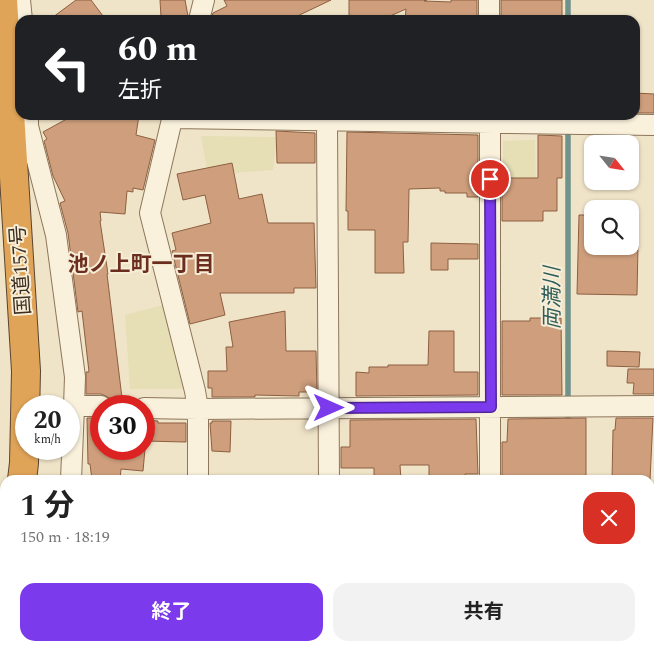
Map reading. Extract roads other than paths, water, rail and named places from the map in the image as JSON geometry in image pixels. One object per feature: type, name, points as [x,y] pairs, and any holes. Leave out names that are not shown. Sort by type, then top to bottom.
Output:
[{"type":"highway","name":"国道157号","points":[[3,0],[26,371],[23,475]]},
{"type":"street","points":[[20,0],[22,15]]},
{"type":"street","points":[[200,15],[204,0]]},
{"type":"street","points":[[489,0],[489,15]]},
{"type":"street","points":[[28,120],[56,235],[75,377],[74,395]]},
{"type":"street","points":[[172,120],[150,213],[195,391],[198,409],[198,475]]},
{"type":"street","points":[[327,120],[329,475]]},
{"type":"street","points":[[490,120],[490,475]]},
{"type":"street","points":[[516,120],[568,124],[654,125]]},
{"type":"street","points":[[155,408],[654,406]]},
{"type":"street","points":[[71,475],[72,460]]},
{"type":"waterway","name":"両満川","points":[[568,0],[568,15]]},
{"type":"waterway","name":"両満川","points":[[568,127],[568,425]]},
{"type":"district","name":"池ノ上町一丁目","points":[[141,264]]}]
